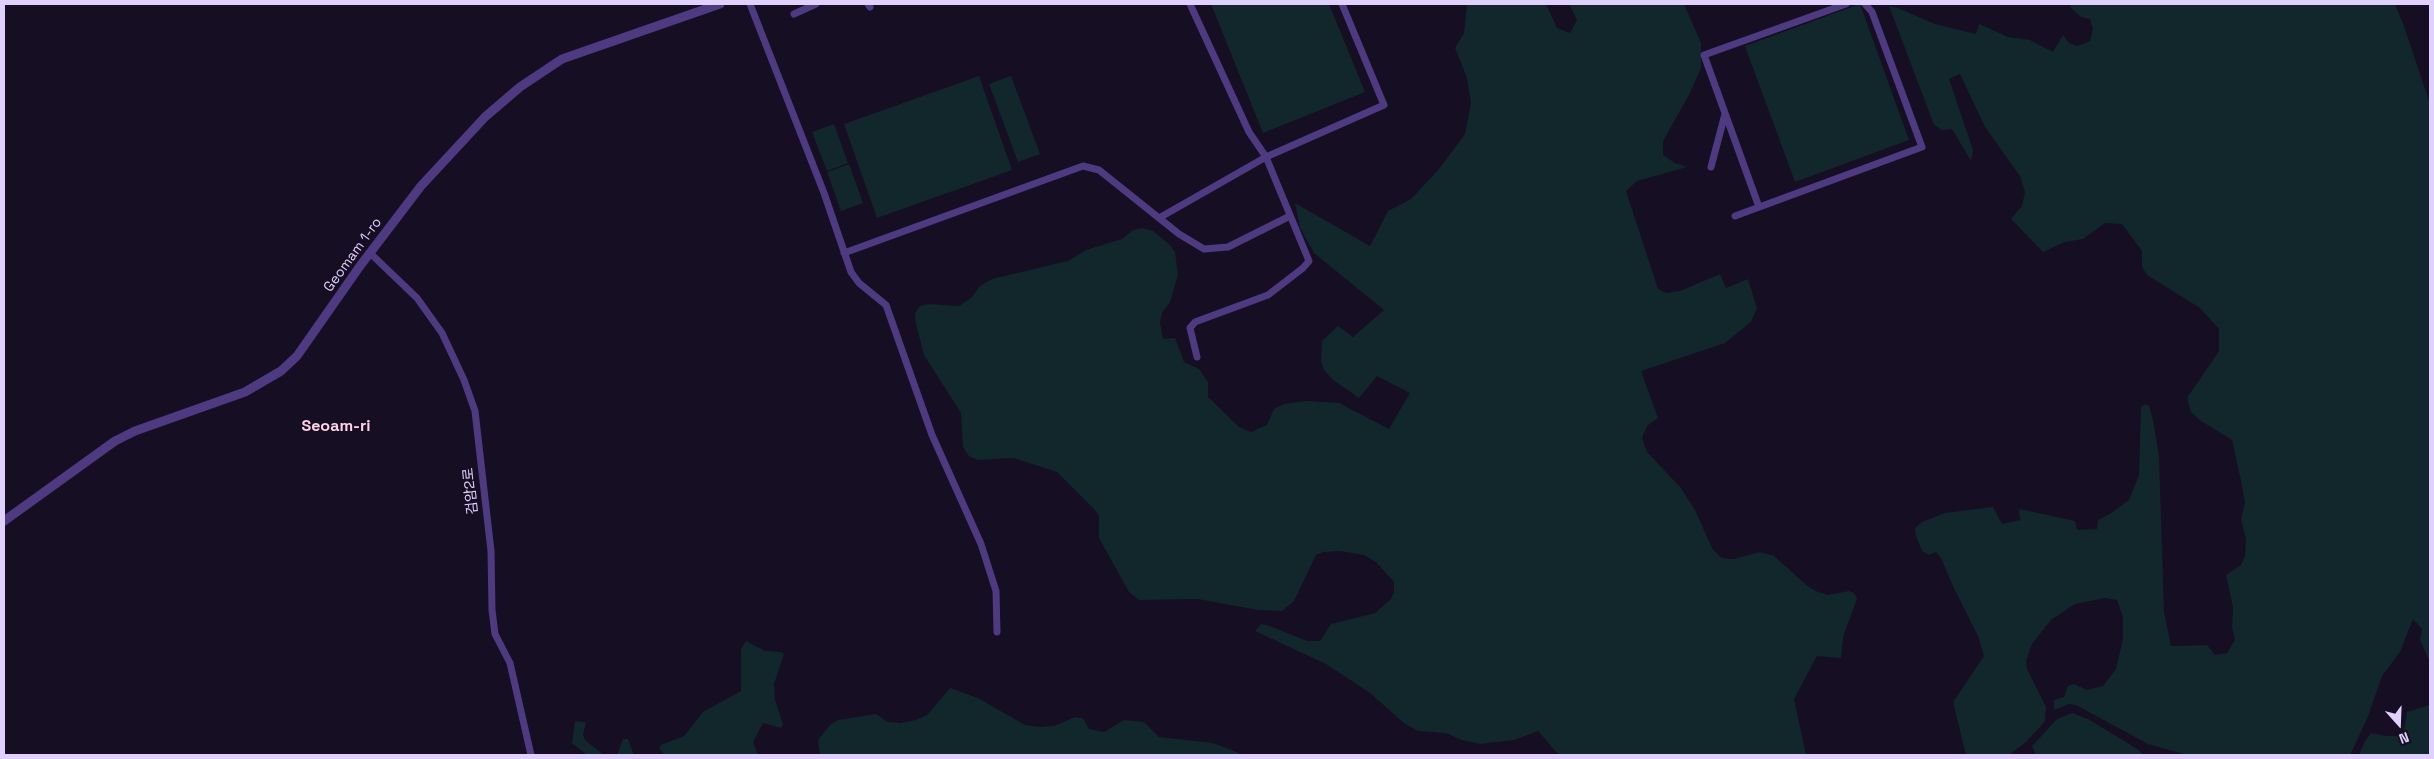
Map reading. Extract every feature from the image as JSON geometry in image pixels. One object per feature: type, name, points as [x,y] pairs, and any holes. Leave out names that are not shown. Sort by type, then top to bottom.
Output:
[{"type":"street","name":"Geomam 1-ro","points":[[4,520],[115,441],[135,431],[245,392],[281,371],[297,356],[370,253],[421,186],[485,117],[538,74],[562,60],[720,4]]},
{"type":"street","points":[[750,4],[818,177],[851,272],[859,282],[886,305],[932,435],[981,544],[996,591],[997,632]]},
{"type":"street","points":[[794,14],[816,4]]},
{"type":"street","points":[[1190,4],[1249,132],[1266,157],[1309,261],[1303,268],[1268,295],[1195,322],[1190,328],[1197,357]]},
{"type":"street","points":[[1159,218],[1266,157],[1384,105],[1342,4]]},
{"type":"street","points":[[1759,207],[1704,55],[1846,4]]},
{"type":"street","points":[[1735,216],[1922,147],[1872,12],[1865,4]]},
{"type":"street","points":[[1711,167],[1725,114]]},
{"type":"street","points":[[844,253],[1083,166],[1098,170],[1192,243],[1204,249],[1228,247],[1290,216]]},
{"type":"street","name":"검암2로","points":[[370,253],[416,298],[442,333],[464,380],[475,411],[491,551],[492,610],[495,634],[512,670],[531,755]]},
{"type":"green space","points":[[1211,4],[1329,4],[1365,92],[1263,133]]},
{"type":"green space","points":[[1467,4],[1546,4],[1557,28],[1570,33],[1577,20],[1569,4],[1684,4],[1701,43],[1701,68],[1689,95],[1663,141],[1663,155],[1675,163],[1687,167],[1637,181],[1626,191],[1658,289],[1666,293],[1680,291],[1720,274],[1726,288],[1748,279],[1757,308],[1751,322],[1725,343],[1641,371],[1658,418],[1647,426],[1642,438],[1647,452],[1680,487],[1695,510],[1713,550],[1722,558],[1734,559],[1760,552],[1774,556],[1810,588],[1818,592],[1828,595],[1849,591],[1854,593],[1857,599],[1843,637],[1841,658],[1817,656],[1794,699],[1806,755],[1559,755],[1538,731],[1514,740],[1480,744],[1462,740],[1446,733],[1418,731],[1405,724],[1370,693],[1326,664],[1255,631],[1261,624],[1307,641],[1320,641],[1331,624],[1375,613],[1391,599],[1394,592],[1394,582],[1376,562],[1364,555],[1340,551],[1323,552],[1316,555],[1294,601],[1282,611],[1258,610],[1198,599],[1139,600],[1129,592],[1099,538],[1099,516],[1057,472],[1014,458],[978,460],[969,456],[963,447],[961,413],[924,355],[915,313],[920,306],[929,304],[959,306],[971,298],[980,286],[992,279],[1068,261],[1086,250],[1122,239],[1133,230],[1143,228],[1153,231],[1170,245],[1175,252],[1178,275],[1170,302],[1162,313],[1160,323],[1163,339],[1175,338],[1184,362],[1199,369],[1208,382],[1208,397],[1239,427],[1251,432],[1267,425],[1274,409],[1284,404],[1306,401],[1339,403],[1389,429],[1410,393],[1377,376],[1359,398],[1333,380],[1324,370],[1321,361],[1322,341],[1338,326],[1353,337],[1384,310],[1314,253],[1300,228],[1295,203],[1370,246],[1388,211],[1411,199],[1439,169],[1465,134],[1471,103],[1467,78],[1455,48],[1464,33]]},
{"type":"green space","points":[[1860,4],[1909,140],[1795,182],[1745,46]]},
{"type":"green space","points":[[2070,4],[2395,4],[2404,26],[2430,104],[2430,662],[2420,640],[2422,629],[2413,619],[2400,652],[2382,676],[2367,719],[2350,755],[2187,755],[2148,744],[2076,705],[2069,704],[2054,710],[2054,700],[2064,697],[2068,686],[2074,684],[2087,690],[2103,686],[2116,669],[2123,639],[2123,617],[2117,600],[2105,598],[2075,604],[2051,620],[2032,644],[2026,661],[2027,669],[2046,707],[2045,721],[2039,728],[2026,742],[2009,755],[1966,755],[1953,702],[1984,656],[1978,636],[1941,558],[1936,552],[1929,555],[1922,551],[1915,528],[1922,522],[1945,513],[1993,507],[2002,524],[2020,520],[2019,509],[2075,521],[2077,530],[2097,529],[2098,520],[2129,500],[2139,475],[2141,407],[2145,404],[2149,406],[2153,420],[2159,456],[2164,612],[2171,646],[2207,645],[2215,655],[2227,653],[2235,640],[2232,627],[2233,607],[2226,575],[2241,565],[2245,556],[2246,539],[2241,519],[2245,502],[2240,476],[2232,440],[2201,421],[2191,412],[2187,398],[2219,351],[2219,329],[2200,308],[2147,275],[2142,267],[2142,251],[2122,224],[2105,223],[2083,239],[2065,242],[2043,252],[2011,219],[2022,206],[2025,192],[2020,176],[1985,127],[1960,74],[1949,79],[1973,150],[1971,161],[1952,129],[1942,130],[1934,125],[1889,6],[1935,24],[1976,34],[1979,24],[2008,37],[2030,40],[2053,52],[2063,35],[2069,43],[2077,46],[2090,41],[2093,29],[2090,19],[2081,17],[2071,8]]},
{"type":"green space","points":[[979,76],[1012,170],[877,218],[844,124]]},
{"type":"green space","points":[[1011,76],[1040,154],[1018,162],[989,84]]},
{"type":"green space","points":[[834,124],[848,163],[827,171],[812,132]]},
{"type":"green space","points":[[849,164],[863,203],[841,211],[827,172]]},
{"type":"green space","points":[[746,641],[765,651],[781,652],[784,654],[774,684],[775,700],[783,724],[781,728],[763,723],[753,742],[758,755],[665,755],[659,748],[661,745],[684,736],[703,712],[741,691],[741,649]]},
{"type":"green space","points":[[950,688],[978,698],[1025,725],[1039,727],[1054,726],[1075,717],[1083,718],[1089,729],[1104,732],[1124,720],[1144,722],[1159,737],[1213,743],[1244,755],[820,755],[818,740],[830,725],[838,720],[876,714],[888,722],[901,723],[916,720],[927,715]]},
{"type":"green space","points":[[2430,705],[2430,755],[2359,755],[2371,733],[2386,736],[2403,736],[2407,712]]},
{"type":"green space","points":[[2072,713],[2088,719],[2139,750],[2143,755],[2036,755],[2032,746],[2057,719]]},
{"type":"green space","points":[[575,721],[586,722],[583,735],[585,740],[604,755],[587,755],[572,743]]},
{"type":"green space","points":[[623,739],[628,739],[634,755],[617,755]]},
{"type":"district","name":"Seoam-ri","points":[[336,427]]}]
